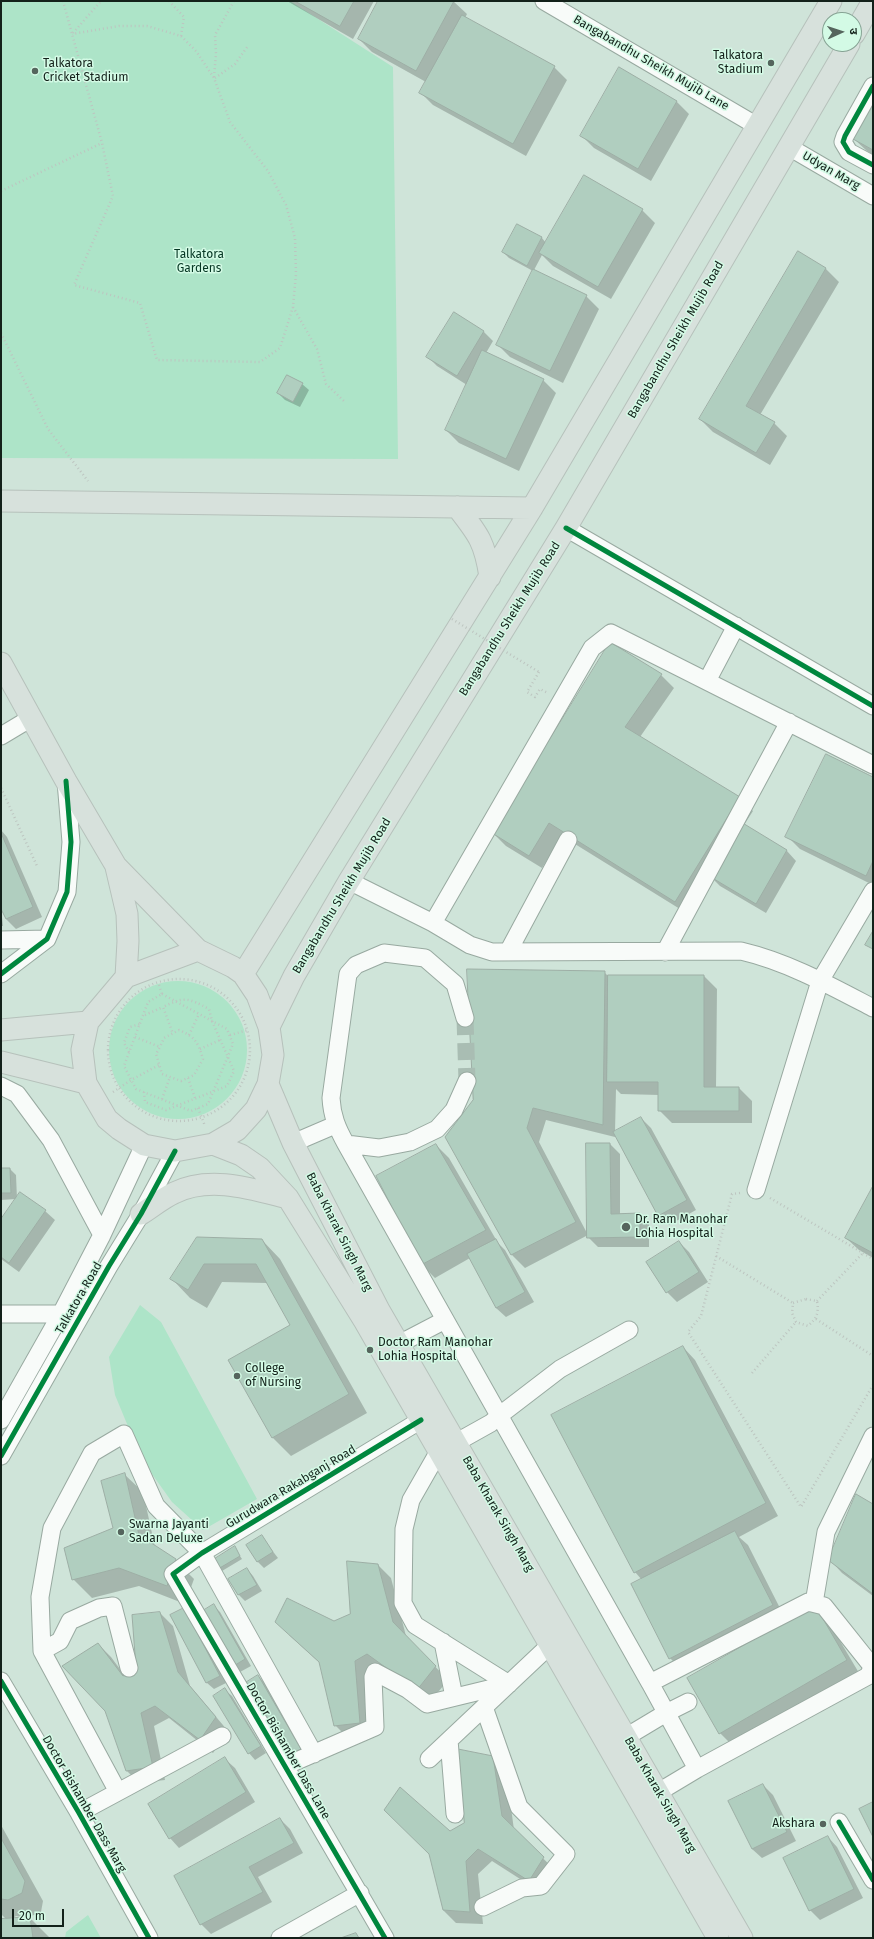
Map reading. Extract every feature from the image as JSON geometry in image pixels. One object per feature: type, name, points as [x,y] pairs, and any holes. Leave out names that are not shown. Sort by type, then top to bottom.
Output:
[{"type":"main road","points":[[243,974],[532,508],[830,1]]},
{"type":"main road","points":[[862,20],[873,1]]},
{"type":"main road","name":"Bangabandhu Sheikh Mujib Road","points":[[269,1028],[294,976],[349,881],[566,528],[843,52]]},
{"type":"main road","points":[[3,502],[532,508]]},
{"type":"main road","points":[[457,507],[482,542],[486,553],[490,577]]},
{"type":"main road","points":[[1,664],[66,781],[116,866],[198,950],[233,967],[243,974],[257,995],[269,1028],[273,1056],[268,1084],[256,1109],[237,1130],[213,1144],[175,1151],[144,1145],[119,1129],[107,1119],[86,1083],[82,1050],[88,1022],[126,977],[198,950]]},
{"type":"main road","points":[[116,866],[127,914],[128,941],[126,977]]},
{"type":"main road","points":[[1,1030],[88,1022]]},
{"type":"main road","points":[[1,1062],[86,1083]]},
{"type":"main road","name":"Baba Kharak Singh Marg","points":[[268,1084],[293,1143],[379,1310],[399,1344],[448,1447],[550,1645],[718,1938]]},
{"type":"main road","name":"Baba Kharak Singh Marg","points":[[213,1144],[241,1155],[260,1168],[288,1198],[365,1322],[421,1420],[448,1447],[626,1737],[742,1938]]},
{"type":"main road","points":[[141,1214],[174,1192],[209,1184],[258,1190],[288,1198]]},
{"type":"street","name":"Bangabandhu Sheikh Mujib Lane","points":[[544,1],[757,126]]},
{"type":"street","points":[[873,86],[843,142],[848,152],[873,165]]},
{"type":"street","name":"Udyan Marg","points":[[788,147],[873,196]]},
{"type":"street","points":[[566,528],[873,706]]},
{"type":"street","points":[[707,682],[736,626]]},
{"type":"street","points":[[434,923],[592,648],[611,634],[873,765]]},
{"type":"street","points":[[1,736],[31,718]]},
{"type":"street","points":[[665,952],[789,722]]},
{"type":"street","points":[[1,974],[47,939],[67,892],[71,842],[66,781]]},
{"type":"street","points":[[508,952],[568,840]]},
{"type":"street","points":[[349,881],[434,923],[470,945],[492,952],[665,952],[741,950],[775,961],[820,981],[873,1008]]},
{"type":"street","points":[[756,1190],[820,981],[873,891]]},
{"type":"street","points":[[1,940],[47,939]]},
{"type":"street","points":[[465,1018],[456,984],[425,958],[384,953],[356,965],[348,974],[332,1098],[332,1112],[336,1125],[445,1320],[500,1414],[697,1770]]},
{"type":"street","points":[[346,1144],[378,1148],[410,1142],[437,1129],[454,1110],[467,1081]]},
{"type":"street","points":[[1,1086],[17,1094],[51,1140],[102,1235]]},
{"type":"street","points":[[293,1143],[336,1125]]},
{"type":"street","name":"Talkatora Road","points":[[1,1420],[61,1314],[102,1235],[144,1145]]},
{"type":"street","name":"Talkatora Road","points":[[1,1456],[109,1266],[141,1214],[175,1151]]},
{"type":"street","points":[[1,1314],[61,1314]]},
{"type":"street","points":[[399,1344],[445,1320]]},
{"type":"street","points":[[509,1684],[415,1625],[403,1603],[404,1529],[411,1500],[448,1447],[491,1423],[500,1414],[560,1369],[629,1330]]},
{"type":"street","name":"Gurudwara Rakabganj Road","points":[[173,1574],[202,1553],[421,1420]]},
{"type":"street","points":[[118,1792],[42,1652],[40,1597],[52,1528],[92,1452],[124,1434],[156,1506],[202,1553],[314,1754]]},
{"type":"street","points":[[814,1603],[826,1532],[873,1436]]},
{"type":"street","name":"Doctor Bishamber Dass Lane","points":[[173,1574],[385,1938]]},
{"type":"street","points":[[640,1803],[868,1676],[871,1670],[871,1665],[824,1606],[808,1602],[650,1683]]},
{"type":"street","points":[[42,1652],[60,1641],[70,1621],[99,1608],[113,1606],[129,1668]]},
{"type":"street","points":[[443,1642],[454,1698]]},
{"type":"street","points":[[429,1759],[550,1645]]},
{"type":"street","points":[[285,1766],[375,1728],[373,1677],[375,1672],[407,1689],[426,1704],[509,1684]]},
{"type":"street","name":"Doctor Bishamber Dass Marg","points":[[1,1681],[79,1813],[149,1938]]},
{"type":"street","points":[[626,1737],[666,1713],[688,1702]]},
{"type":"street","points":[[483,1907],[522,1888],[541,1886],[566,1854],[519,1807],[484,1707]]},
{"type":"street","points":[[79,1813],[222,1736]]},
{"type":"street","points":[[449,1740],[455,1814]]},
{"type":"street","points":[[839,1822],[873,1880]]},
{"type":"street","points":[[280,1938],[360,1893]]},
{"type":"path","points":[[63,1],[72,34],[102,143],[113,196],[74,285],[140,303],[157,360],[260,362],[280,348],[293,307],[296,274],[294,238],[286,205],[268,171],[230,122],[214,78],[196,51],[181,36],[147,26],[119,26],[72,34]]},
{"type":"path","points":[[72,34],[102,1]]},
{"type":"path","points":[[169,1],[184,17],[181,36]]},
{"type":"path","points":[[214,78],[216,54],[214,35],[234,1]]},
{"type":"path","points":[[214,78],[235,64],[248,46]]},
{"type":"path","points":[[1,191],[102,143]]},
{"type":"path","points":[[293,307],[318,349],[326,384],[345,402]]},
{"type":"path","points":[[1,333],[48,429],[88,481]]},
{"type":"path","points":[[452,618],[539,672],[527,692],[535,697]]},
{"type":"path","points":[[1,788],[37,866]]},
{"type":"path","points":[[179,979],[195,981],[219,991],[238,1010],[248,1034],[249,1060],[241,1085],[232,1098],[220,1109],[196,1120],[170,1122],[155,1118],[141,1111],[128,1101],[119,1089],[109,1064],[109,1038],[113,1023],[121,1009],[140,990],[164,980],[179,979]]},
{"type":"path","points":[[162,994],[199,1014],[228,1029],[233,1044],[208,1104],[191,1111],[136,1089],[124,1066],[148,1002],[162,994]]},
{"type":"path","points":[[144,1015],[175,1001],[189,998],[209,1009],[220,1040],[234,1070],[227,1086],[166,1110],[145,1102],[144,1092]]},
{"type":"path","points":[[162,1007],[173,1034]]},
{"type":"path","points":[[190,1035],[199,1014]]},
{"type":"path","points":[[129,1052],[124,1042],[130,1027],[140,1024]]},
{"type":"path","points":[[179,1030],[190,1035],[193,1037],[200,1049],[203,1059],[194,1075],[181,1081],[162,1074],[156,1054],[164,1038],[179,1030]]},
{"type":"path","points":[[135,1037],[160,1047]]},
{"type":"path","points":[[200,1049],[220,1040]]},
{"type":"path","points":[[132,1080],[159,1065]]},
{"type":"path","points":[[162,1099],[170,1077]]},
{"type":"path","points":[[188,1078],[195,1098]]},
{"type":"path","points":[[873,1259],[756,1190],[732,1194],[701,1316],[688,1332],[802,1508],[873,1386]]},
{"type":"path","points":[[816,1301],[863,1253]]},
{"type":"path","points":[[716,1256],[793,1303],[806,1299],[816,1301]]},
{"type":"path","points":[[793,1303],[792,1313],[796,1322],[808,1326],[816,1319],[819,1311],[816,1301]]},
{"type":"path","points":[[816,1319],[873,1356]]},
{"type":"path","points":[[752,1373],[796,1322]]},
{"type":"green space","name":"Talkatora Gardens","points":[[1,1],[290,1],[393,67],[398,459],[1,458]]},
{"type":"green space","points":[[178,981],[198,984],[210,989],[227,1001],[239,1018],[244,1030],[247,1050],[244,1070],[239,1082],[227,1099],[210,1111],[198,1116],[178,1119],[158,1116],[146,1111],[129,1099],[117,1082],[112,1070],[109,1050],[112,1030],[117,1018],[129,1001],[146,989],[158,984]]},
{"type":"green space","points":[[140,1305],[161,1322],[257,1499],[203,1530],[172,1502],[142,1460],[115,1395],[109,1357]]},
{"type":"green space","points":[[88,1915],[101,1938],[65,1938],[66,1932]]},
{"type":"building","points":[[295,1],[354,1],[340,26]]},
{"type":"building","points":[[378,1],[454,1],[416,71],[358,39]]},
{"type":"building","points":[[462,15],[555,66],[513,144],[419,93]]},
{"type":"building","points":[[619,67],[677,101],[638,169],[580,136]]},
{"type":"building","points":[[873,102],[873,150],[853,139]]},
{"type":"building","points":[[584,175],[643,209],[598,287],[539,253]]},
{"type":"building","points":[[517,224],[542,237],[527,266],[502,252]]},
{"type":"building","points":[[798,251],[826,268],[746,406],[775,422],[756,453],[699,419]]},
{"type":"building","points":[[533,269],[587,295],[550,371],[496,345]]},
{"type":"building","points":[[454,312],[484,331],[457,376],[426,357]]},
{"type":"building","points":[[482,350],[544,379],[506,459],[445,430]]},
{"type":"building","points":[[287,375],[303,383],[293,402],[277,393]]},
{"type":"building","points":[[610,642],[662,674],[625,727],[740,797],[675,902],[549,823],[529,856],[492,833]]},
{"type":"building","points":[[826,754],[873,777],[873,861],[866,876],[785,837]]},
{"type":"building","points":[[741,822],[787,850],[756,904],[709,876]]},
{"type":"building","points":[[1,833],[33,907],[6,919],[1,909]]},
{"type":"building","points":[[873,931],[873,949],[865,945]]},
{"type":"building","points":[[467,969],[605,971],[603,1125],[533,1108],[527,1128],[576,1222],[511,1255],[445,1137],[473,1100]]},
{"type":"building","points":[[608,975],[704,975],[704,1087],[739,1087],[739,1111],[658,1111],[658,1082],[607,1082]]},
{"type":"building","points":[[641,1117],[687,1200],[658,1216],[613,1132]]},
{"type":"building","points":[[586,1143],[610,1143],[611,1214],[640,1213],[640,1237],[587,1238]]},
{"type":"building","points":[[436,1144],[486,1230],[421,1265],[376,1176]]},
{"type":"building","points":[[1,1168],[10,1168],[11,1193],[1,1193]]},
{"type":"building","points":[[873,1186],[873,1253],[845,1238]]},
{"type":"building","points":[[20,1192],[46,1210],[9,1263],[1,1257],[1,1219]]},
{"type":"building","points":[[197,1237],[262,1239],[349,1394],[272,1438],[228,1360],[290,1325],[256,1264],[204,1264],[188,1290],[170,1279]]},
{"type":"building","points":[[496,1239],[525,1292],[496,1308],[467,1254]]},
{"type":"building","points":[[679,1241],[699,1272],[666,1293],[646,1262]]},
{"type":"building","points":[[683,1346],[766,1503],[634,1573],[551,1415]]},
{"type":"building","name":"Swarna Jayanti Sadan Deluxe","points":[[125,1473],[139,1535],[176,1559],[167,1586],[119,1568],[72,1580],[64,1548],[113,1528],[101,1481]]},
{"type":"building","points":[[856,1494],[873,1504],[873,1594],[828,1560]]},
{"type":"building","points":[[735,1531],[773,1605],[669,1659],[631,1584]]},
{"type":"building","points":[[262,1535],[273,1552],[257,1562],[246,1545]]},
{"type":"building","points":[[235,1546],[240,1556],[218,1569],[213,1560]]},
{"type":"building","points":[[347,1561],[378,1564],[393,1622],[436,1666],[417,1690],[367,1654],[355,1661],[360,1723],[334,1726],[319,1662],[275,1622],[287,1598],[334,1621],[350,1614]]},
{"type":"building","points":[[247,1568],[257,1585],[238,1595],[228,1579]]},
{"type":"building","points":[[214,1604],[245,1659],[232,1667],[201,1612]]},
{"type":"building","points":[[815,1605],[847,1660],[719,1734],[687,1678]]},
{"type":"building","points":[[184,1608],[220,1676],[206,1683],[170,1615]]},
{"type":"building","points":[[160,1612],[178,1672],[216,1717],[200,1740],[155,1706],[141,1713],[153,1767],[126,1771],[105,1711],[62,1666],[98,1643],[123,1676],[136,1668],[132,1615]]},
{"type":"building","points":[[258,1675],[301,1749],[285,1758],[242,1685]]},
{"type":"building","points":[[225,1688],[261,1746],[248,1754],[213,1696]]},
{"type":"building","points":[[458,1749],[493,1756],[502,1816],[544,1857],[529,1881],[478,1849],[466,1861],[470,1912],[443,1910],[429,1854],[384,1810],[400,1787],[450,1831],[464,1823]]},
{"type":"building","points":[[225,1757],[246,1792],[169,1839],[148,1804]]},
{"type":"building","points":[[763,1784],[787,1832],[752,1849],[728,1801]]},
{"type":"building","points":[[873,1802],[873,1837],[859,1809]]},
{"type":"building","points":[[280,1818],[294,1843],[249,1867],[263,1892],[200,1925],[174,1876]]},
{"type":"building","points":[[828,1836],[854,1889],[809,1911],[783,1858]]},
{"type":"building","points":[[1,1838],[25,1881],[22,1893],[8,1900],[1,1899]]},
{"type":"building","points":[[30,1917],[33,1938],[1,1938],[1,1919]]},
{"type":"building","points":[[356,1933],[359,1938],[341,1938]]},
{"type":"tunnel","points":[[465,1018],[467,1081]]},
{"type":"cycle path","points":[[873,86],[843,142],[849,152],[873,165]]},
{"type":"cycle path","points":[[566,528],[873,706]]},
{"type":"cycle path","points":[[1,974],[47,939],[67,892],[71,842],[66,781]]},
{"type":"cycle path","points":[[1,1456],[109,1266],[141,1214],[175,1151]]},
{"type":"cycle path","points":[[385,1938],[173,1574],[202,1553],[421,1420]]},
{"type":"cycle path","points":[[1,1681],[79,1813],[149,1938]]},
{"type":"cycle path","points":[[839,1822],[873,1880]]},
{"type":"place","name":"Talkatora Stadium","points":[[771,63]]},
{"type":"place","name":"Talkatora Cricket Stadium","points":[[35,71]]},
{"type":"place","name":"Dr. Ram Manohar Lohia Hospital","points":[[626,1227]]},
{"type":"place","name":"Doctor Ram Manohar Lohia Hospital","points":[[370,1350]]},
{"type":"place","name":"College of Nursing","points":[[237,1376]]},
{"type":"place","name":"Swarna Jayanti Sadan Deluxe","points":[[121,1532]]},
{"type":"place","name":"Akshara","points":[[823,1824]]}]
